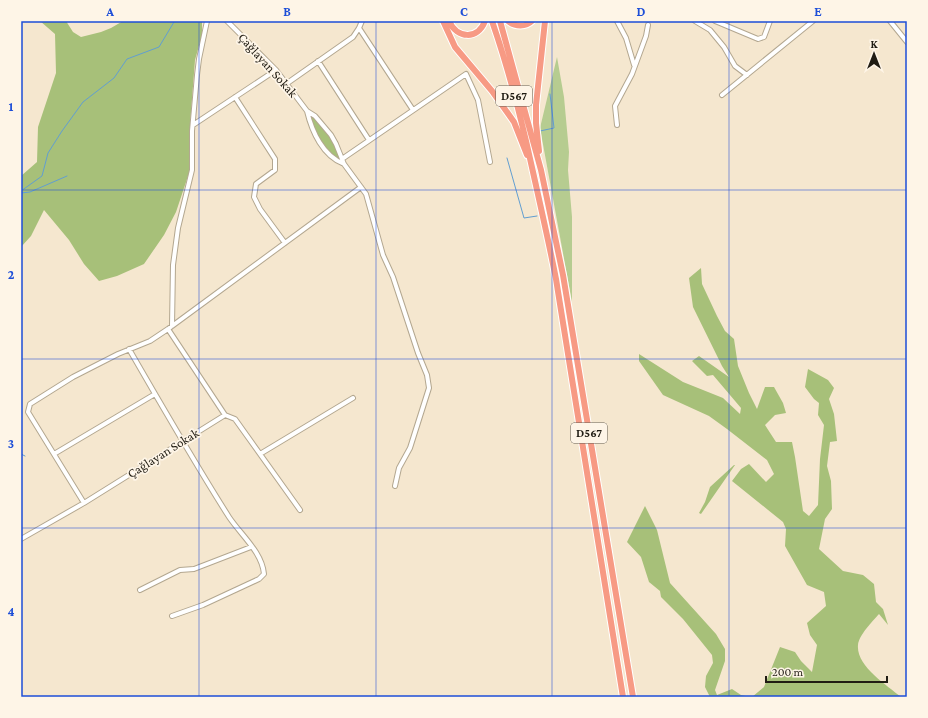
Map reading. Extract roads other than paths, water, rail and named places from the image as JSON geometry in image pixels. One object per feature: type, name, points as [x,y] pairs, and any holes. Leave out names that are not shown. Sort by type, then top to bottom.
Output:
[{"type":"highway","points":[[443,21],[456,47],[492,90],[514,122],[533,171]]},
{"type":"highway","points":[[449,21],[457,32],[468,35],[480,30],[485,21]]},
{"type":"highway","name":"D567","points":[[492,21],[503,53],[527,141],[547,229],[623,697]]},
{"type":"highway","name":"D567","points":[[500,21],[541,170],[563,275],[633,697]]},
{"type":"highway","points":[[508,21],[516,26],[530,23],[532,21]]},
{"type":"highway","points":[[541,170],[536,123],[536,105],[544,21]]},
{"type":"street","points":[[172,326],[173,265],[178,228],[192,170],[193,126],[199,59],[207,21]]},
{"type":"street","name":"Çağlayan Sokak","points":[[227,21],[276,70],[307,111]]},
{"type":"street","points":[[286,84],[353,37],[360,28],[362,21]]},
{"type":"street","points":[[617,21],[626,38],[634,65]]},
{"type":"street","points":[[695,21],[710,30],[724,47],[735,66],[747,75]]},
{"type":"street","points":[[715,21],[758,39],[764,37],[770,21]]},
{"type":"street","points":[[722,95],[812,21]]},
{"type":"street","points":[[890,21],[907,42]]},
{"type":"street","points":[[617,126],[615,106],[632,74],[634,65],[646,36],[648,25]]},
{"type":"street","points":[[360,28],[413,110]]},
{"type":"street","points":[[318,61],[369,140]]},
{"type":"street","points":[[193,126],[276,70]]},
{"type":"street","points":[[342,159],[466,74],[478,100],[490,162]]},
{"type":"street","points":[[236,97],[275,159],[275,170],[256,184],[254,197],[260,209],[286,243]]},
{"type":"street","points":[[307,111],[315,116],[331,136],[344,164],[366,194],[383,255],[393,277],[418,354],[427,375],[429,388],[410,448],[399,468],[395,486]]},
{"type":"street","points":[[307,111],[312,129],[321,146],[339,162],[344,164]]},
{"type":"street","points":[[84,503],[28,412],[30,404],[73,377],[150,341],[286,243],[361,186]]},
{"type":"street","points":[[215,294],[218,298]]},
{"type":"street","points":[[168,329],[225,415],[235,419],[300,510]]},
{"type":"street","points":[[129,350],[182,442],[230,519],[263,565],[264,574],[259,579],[203,605],[172,616]]},
{"type":"street","points":[[54,454],[154,394]]},
{"type":"street","points":[[260,454],[353,398]]},
{"type":"street","name":"Çağlayan Sokak","points":[[21,540],[84,503],[225,415]]},
{"type":"street","points":[[140,590],[180,570],[194,569],[251,547]]},
{"type":"waterway","points":[[21,191],[42,176],[48,153],[83,102],[114,78],[127,59],[159,47],[174,22]]},
{"type":"waterway","points":[[540,131],[554,128],[550,94]]},
{"type":"waterway","points":[[507,158],[524,218],[537,216]]},
{"type":"waterway","points":[[21,193],[30,192],[67,176]]},
{"type":"waterway","points":[[21,454],[25,456]]}]
